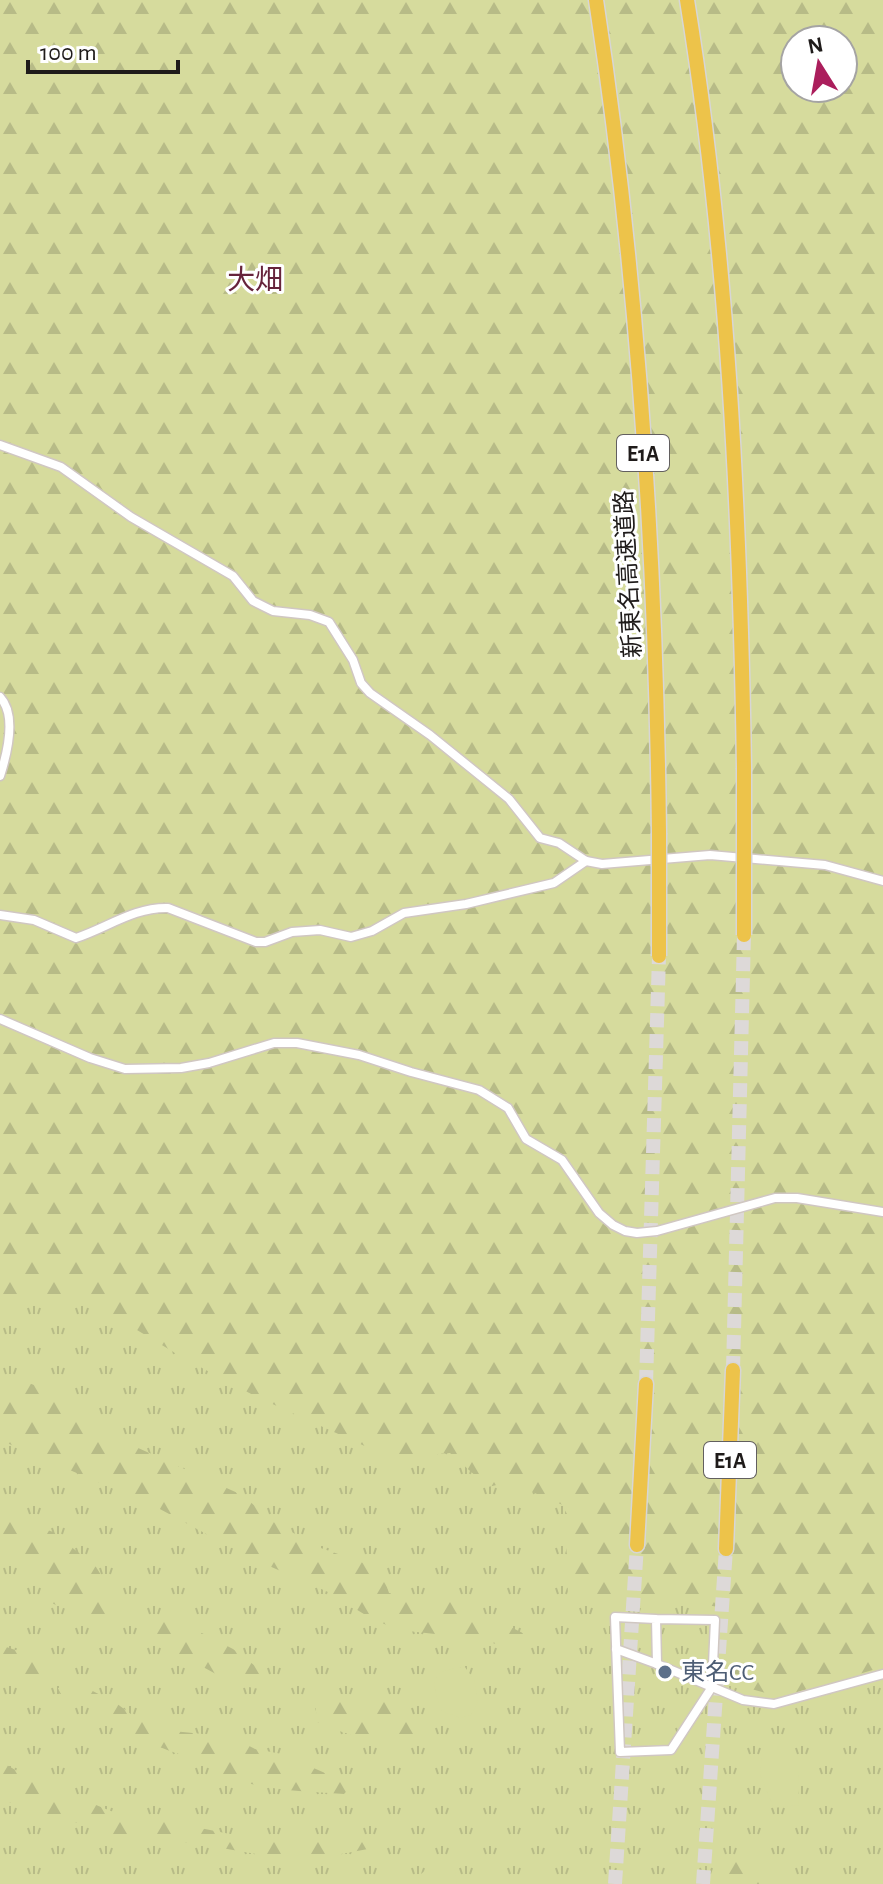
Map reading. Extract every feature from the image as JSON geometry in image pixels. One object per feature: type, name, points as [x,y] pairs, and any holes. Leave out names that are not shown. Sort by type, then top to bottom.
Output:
[{"type":"highway","name":"新東名高速道路","points":[[596,0],[607,74],[637,370],[653,627],[659,956]]},
{"type":"highway","points":[[687,0],[705,118],[725,320],[739,518],[744,935]]},
{"type":"highway","name":"E1A","points":[[726,1549],[733,1370]]},
{"type":"highway","points":[[637,1545],[646,1384]]},
{"type":"street","points":[[0,445],[61,467],[131,517],[212,561],[233,576],[253,601],[273,611],[310,615],[329,622],[353,660],[361,683],[370,693],[430,735],[509,799],[540,838],[559,843],[586,861],[602,864],[710,855],[825,865],[883,881]]},
{"type":"street","points":[[0,697],[8,705],[9,723],[0,776]]},
{"type":"street","points":[[0,915],[34,920],[76,938],[154,908],[168,908],[256,942],[265,942],[292,932],[320,930],[351,937],[372,931],[404,913],[466,904],[554,883],[586,861]]},
{"type":"street","points":[[0,1019],[90,1058],[125,1069],[181,1068],[209,1063],[263,1045],[297,1043],[359,1055],[479,1090],[508,1108],[526,1139],[562,1160],[599,1213],[625,1231],[657,1231],[775,1198],[797,1198],[883,1212]]},
{"type":"street","points":[[615,1617],[656,1619],[715,1620],[712,1687],[671,1750],[620,1752],[615,1617]]},
{"type":"street","points":[[656,1619],[657,1664]]},
{"type":"street","points":[[616,1649],[743,1700],[774,1704],[883,1674]]},
{"type":"green space","points":[[0,0],[883,0],[883,1667],[780,1697],[744,1687],[724,1657],[723,1608],[692,1602],[568,1596],[565,1506],[509,1482],[488,1487],[450,1453],[391,1458],[255,1396],[185,1359],[89,1301],[0,1296]]},
{"type":"green space","points":[[0,1251],[883,1606],[883,1884],[0,1884]]},
{"type":"green space","points":[[0,1373],[57,1393],[94,1428],[242,1495],[274,1522],[318,1547],[381,1569],[389,1593],[456,1600],[539,1641],[515,1650],[480,1639],[399,1630],[372,1619],[328,1592],[249,1557],[158,1508],[0,1440]]},
{"type":"green space","points":[[0,1512],[53,1532],[96,1567],[126,1615],[105,1625],[49,1602],[35,1573],[0,1550]]},
{"type":"green space","points":[[165,1614],[181,1616],[190,1627],[233,1649],[266,1674],[266,1690],[236,1685],[161,1644],[151,1631],[154,1617]]},
{"type":"green space","points":[[0,1645],[34,1656],[46,1674],[26,1676],[0,1664]]},
{"type":"green space","points":[[465,1667],[474,1680],[478,1701],[471,1715],[461,1718],[442,1711],[435,1685],[436,1679],[445,1671]]},
{"type":"green space","points":[[79,1684],[116,1703],[140,1721],[173,1731],[232,1737],[255,1749],[282,1754],[352,1785],[344,1794],[274,1788],[234,1779],[118,1729],[95,1713],[89,1703],[60,1696],[58,1688]]},
{"type":"green space","points":[[334,1693],[390,1703],[400,1712],[416,1719],[424,1738],[420,1743],[380,1741],[355,1736],[317,1722],[315,1701]]},
{"type":"green space","points":[[762,1757],[786,1757],[798,1769],[799,1805],[774,1808],[760,1775]]},
{"type":"green space","points":[[0,1761],[58,1795],[131,1819],[175,1823],[250,1838],[277,1839],[302,1834],[335,1842],[405,1833],[376,1838],[384,1846],[325,1857],[273,1857],[193,1843],[113,1837],[69,1820],[38,1815],[0,1798]]},
{"type":"green space","points":[[735,1855],[760,1858],[767,1884],[719,1884]]},
{"type":"green space","points":[[433,1863],[448,1863],[455,1871],[457,1884],[418,1884],[420,1875]]},
{"type":"tunnel","points":[[733,1370],[744,935]]},
{"type":"tunnel","points":[[646,1384],[659,956]]},
{"type":"tunnel","points":[[615,1884],[637,1545]]},
{"type":"tunnel","points":[[703,1884],[726,1549]]},
{"type":"place","name":"東名CC","points":[[665,1672]]},
{"type":"district","name":"大畑","points":[[255,279]]}]
